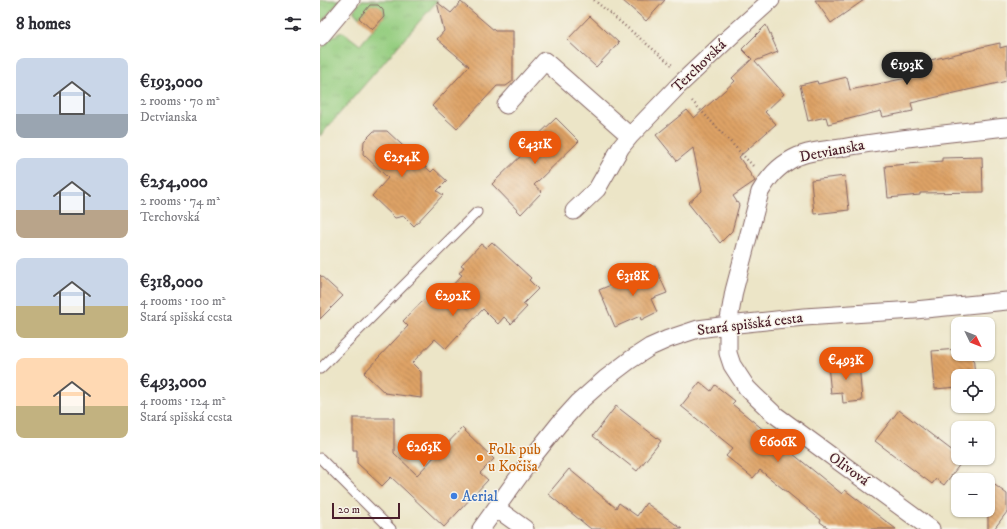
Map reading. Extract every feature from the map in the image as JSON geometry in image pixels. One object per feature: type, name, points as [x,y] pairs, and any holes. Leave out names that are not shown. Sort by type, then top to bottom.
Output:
[{"type":"street","points":[[320,37],[351,0]]},
{"type":"street","name":"Terchovská","points":[[574,211],[597,189],[621,147],[630,136],[683,82],[771,0]]},
{"type":"street","points":[[506,105],[545,62],[630,136]]},
{"type":"street","name":"Detvianska","points":[[728,325],[734,291],[760,192],[767,180],[780,166],[795,158],[811,153],[860,144],[1007,127]]},
{"type":"street","name":"Stará spišská cesta","points":[[481,529],[535,454],[579,402],[605,379],[630,360],[668,339],[698,329],[728,325],[804,317],[915,310],[1007,301]]},
{"type":"street","name":"Olivová","points":[[728,325],[728,353],[732,365],[740,378],[756,397],[774,414],[931,529]]},
{"type":"street","points":[[496,508],[525,529]]},
{"type":"lane","points":[[320,369],[477,212]]},
{"type":"lane","points":[[320,458],[391,529]]},
{"type":"path","points":[[594,0],[683,82],[767,180]]},
{"type":"green space","points":[[320,0],[340,0],[320,24]]},
{"type":"green space","points":[[362,0],[438,0],[320,136],[320,50],[333,37],[343,32],[360,45],[384,17],[383,10],[378,5],[370,6],[359,18],[354,10]]},
{"type":"building","points":[[622,0],[665,0],[646,21]]},
{"type":"building","points":[[815,0],[864,0],[831,23]]},
{"type":"building","points":[[437,2],[451,13],[461,2],[495,31],[513,31],[513,81],[506,86],[497,86],[457,129],[432,106],[469,66],[437,39],[444,31]]},
{"type":"building","points":[[370,5],[378,5],[383,10],[384,17],[372,30],[359,18]]},
{"type":"building","points":[[590,16],[619,43],[596,67],[567,40]]},
{"type":"building","points":[[766,25],[778,52],[755,61],[784,94],[765,112],[776,124],[739,157],[755,181],[733,196],[739,205],[732,231],[720,243],[688,203],[702,191],[693,148],[677,161],[656,135],[687,110],[694,118],[735,81],[732,78],[752,59],[742,49]]},
{"type":"building","points":[[1000,43],[1000,48],[1007,46],[1007,81],[911,103],[913,111],[883,117],[881,111],[828,124],[826,117],[808,121],[800,85],[817,81],[818,84],[847,77],[850,90],[925,74],[922,62]]},
{"type":"building","points":[[556,118],[579,141],[534,185],[542,192],[521,214],[492,184],[529,148],[527,146]]},
{"type":"building","points":[[374,131],[387,131],[431,172],[434,169],[447,181],[437,191],[443,195],[414,226],[404,216],[395,218],[372,196],[388,178],[363,154],[364,141]]},
{"type":"building","points":[[982,157],[983,192],[920,193],[920,195],[888,198],[885,166],[942,161],[942,158]]},
{"type":"building","points":[[845,176],[849,210],[814,214],[811,180]]},
{"type":"building","points":[[492,242],[531,278],[529,280],[538,289],[523,304],[527,307],[511,324],[504,317],[498,324],[483,309],[446,349],[435,339],[412,363],[421,372],[421,398],[385,393],[364,373],[408,326],[403,321],[427,296],[435,304],[462,275],[459,273],[464,267],[461,265],[481,244],[486,248]]},
{"type":"building","points":[[655,266],[667,293],[651,299],[657,312],[641,320],[640,316],[615,327],[599,290]]},
{"type":"building","points":[[320,275],[343,296],[320,319]]},
{"type":"building","points":[[951,350],[951,361],[974,361],[974,369],[951,369],[951,388],[935,389],[932,351]]},
{"type":"building","points":[[859,362],[862,401],[843,403],[842,393],[831,394],[828,365]]},
{"type":"building","points":[[700,382],[711,391],[715,385],[735,401],[732,404],[842,494],[845,490],[896,529],[830,529],[760,470],[753,478],[726,456],[733,448],[681,406]]},
{"type":"building","points":[[616,406],[661,441],[637,471],[593,436]]},
{"type":"building","points":[[899,410],[951,450],[951,465],[959,465],[953,473],[951,473],[951,476],[944,485],[936,479],[932,484],[875,441]]},
{"type":"building","points":[[353,418],[394,418],[394,453],[417,475],[462,428],[494,459],[480,473],[488,480],[444,527],[391,477],[382,486],[357,463],[357,450],[353,450]]},
{"type":"building","points":[[569,469],[616,508],[619,503],[637,516],[646,503],[682,529],[591,529],[548,494]]},
{"type":"building","points":[[995,485],[1007,494],[1007,512],[994,529],[988,529],[988,517],[995,517]]},
{"type":"place","name":"Folk pub u Kočiša","points":[[480,458]]},
{"type":"place","name":"Aerial","points":[[454,496]]}]
